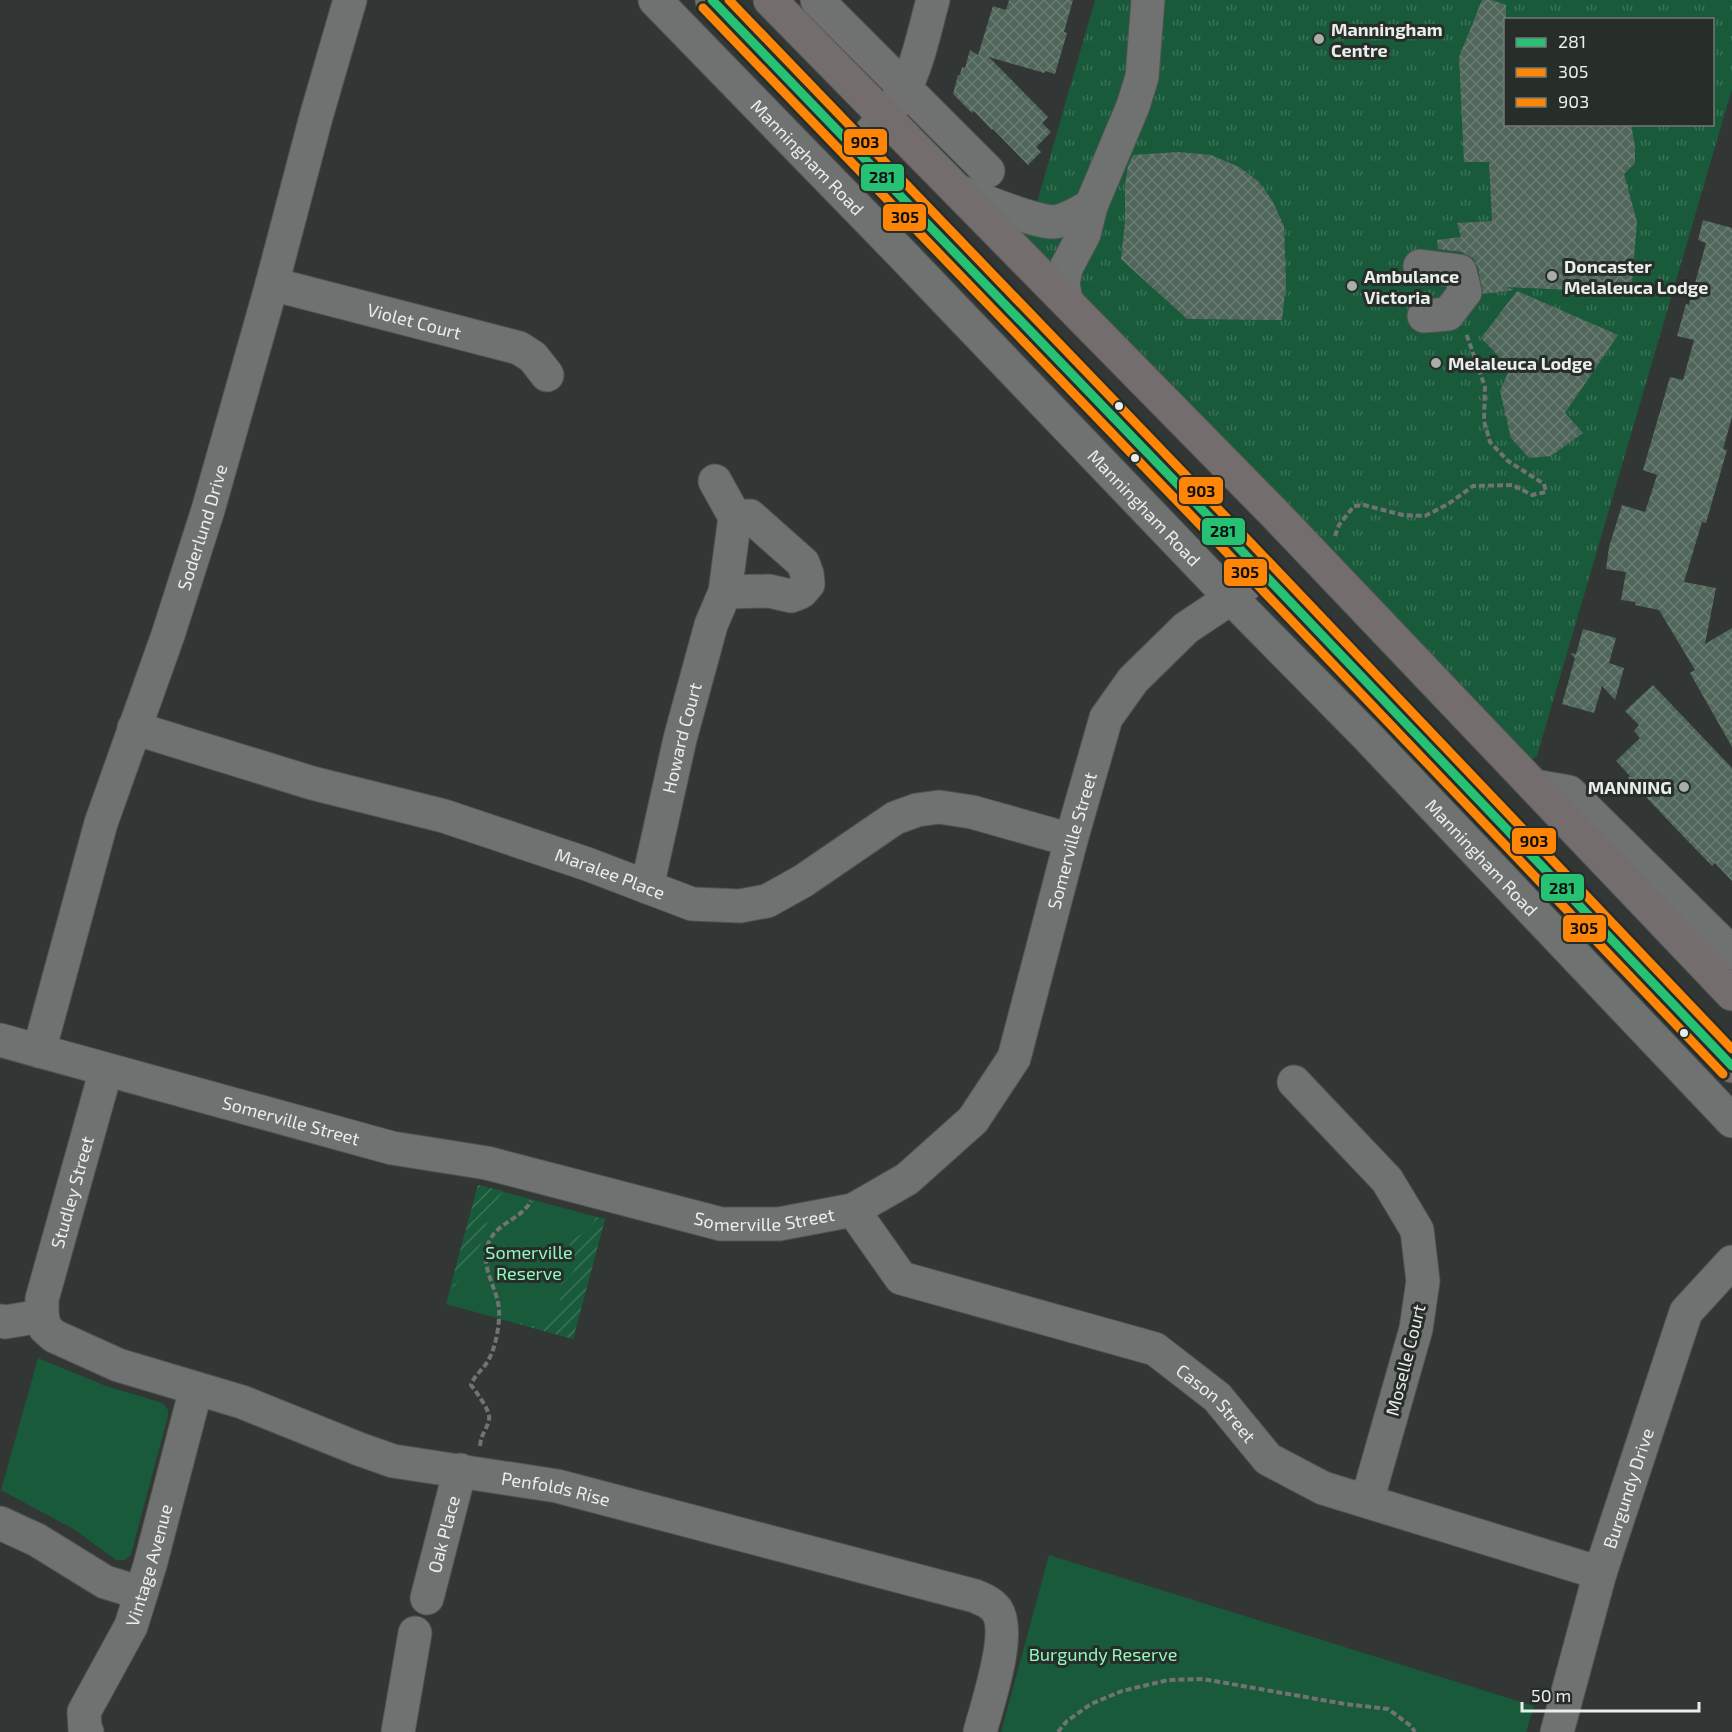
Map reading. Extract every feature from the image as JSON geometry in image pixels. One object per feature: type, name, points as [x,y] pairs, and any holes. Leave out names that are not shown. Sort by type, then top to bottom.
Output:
[{"type":"main road","name":"Manningham Road","points":[[712,0],[1239,548],[1732,1066]]},
{"type":"main road","points":[[770,0],[1298,537],[1732,994]]},
{"type":"main road","points":[[1239,548],[1275,514]]},
{"type":"main road","points":[[1260,572],[1298,537]]},
{"type":"street","name":"Soderlund Drive","points":[[39,1051],[101,823],[168,635],[208,510],[350,0]]},
{"type":"street","name":"Manningham Road","points":[[655,0],[1366,735],[1732,1121]]},
{"type":"street","points":[[817,0],[988,171]]},
{"type":"street","points":[[857,149],[905,88],[933,0]]},
{"type":"street","points":[[1066,300],[1063,284],[1065,274],[1084,234],[1091,206],[1133,106],[1142,76],[1148,0]]},
{"type":"street","points":[[958,191],[1030,217],[1053,222],[1091,206]]},
{"type":"street","points":[[1420,266],[1460,271],[1465,292],[1436,315]]},
{"type":"street","name":"Violet Court","points":[[272,284],[519,348],[533,357],[547,375]]},
{"type":"street","points":[[715,481],[735,517],[750,516],[803,563],[808,584],[801,592],[791,596],[769,591],[725,592]]},
{"type":"street","name":"Howard Court","points":[[647,887],[680,740],[711,626],[725,592],[735,517]]},
{"type":"street","name":"Somerville Street","points":[[0,1040],[392,1148],[487,1163],[721,1224],[779,1224],[853,1210],[907,1179],[973,1120],[1014,1058],[1071,840],[1106,718],[1133,680],[1186,628],[1222,588],[1239,548]]},
{"type":"street","name":"Somerville Street","points":[[1222,588],[1260,572]]},
{"type":"street","name":"Maralee Place","points":[[134,728],[312,783],[444,816],[587,864],[692,904],[740,906],[767,901],[802,881],[895,818],[917,810],[939,807],[972,812],[1071,840]]},
{"type":"street","points":[[1534,786],[1569,792],[1732,953]]},
{"type":"street","name":"Studley Street","points":[[42,1316],[42,1299],[106,1070]]},
{"type":"street","name":"Moselle Court","points":[[1294,1082],[1387,1180],[1418,1230],[1424,1281],[1416,1329],[1366,1501]]},
{"type":"street","name":"Cason Street","points":[[853,1210],[901,1278],[1155,1349],[1216,1397],[1268,1459],[1323,1488],[1600,1573]]},
{"type":"street","name":"Burgundy Drive","points":[[1557,1732],[1600,1573],[1686,1312],[1732,1262]]},
{"type":"street","points":[[0,1321],[42,1316]]},
{"type":"street","name":"Penfolds Rise","points":[[42,1316],[45,1328],[54,1336],[118,1365],[242,1402],[393,1461],[557,1486],[975,1596],[995,1608],[1001,1618],[1003,1636],[980,1732]]},
{"type":"street","name":"Vintage Avenue","points":[[87,1732],[84,1712],[131,1626],[196,1389]]},
{"type":"street","name":"Oak Place","points":[[427,1598],[466,1471]]},
{"type":"street","points":[[0,1523],[37,1540],[105,1582],[141,1593]]},
{"type":"street","points":[[398,1732],[415,1633]]},
{"type":"path","points":[[1335,537],[1339,525],[1354,506],[1364,505],[1403,514],[1425,516],[1448,504],[1473,486],[1513,485],[1533,495],[1546,492],[1544,484],[1508,461],[1490,442],[1484,421],[1485,387],[1462,323],[1436,315]]},
{"type":"path","points":[[466,1471],[479,1453],[481,1435],[490,1415],[471,1385],[474,1377],[489,1360],[500,1312],[486,1266],[487,1247],[490,1238],[497,1231],[526,1210],[540,1176]]},
{"type":"path","points":[[1058,1732],[1067,1721],[1091,1704],[1122,1691],[1168,1680],[1203,1679],[1345,1704],[1388,1709],[1411,1726],[1415,1732]]},
{"type":"green space","name":"Manningham Centre","points":[[1095,0],[1732,0],[1732,89],[1537,756],[1518,769],[1015,249],[1033,216]]},
{"type":"green space","name":"Somerville Reserve","points":[[478,1185],[605,1219],[573,1339],[446,1304]]},
{"type":"green space","points":[[478,1185],[503,1191],[488,1216],[489,1233],[479,1246],[466,1273],[455,1286],[450,1288]]},
{"type":"green space","points":[[596,1217],[605,1219],[573,1339],[511,1322],[539,1326],[553,1318],[559,1304],[561,1283],[572,1274],[576,1264],[568,1241],[585,1232]]},
{"type":"green space","points":[[38,1358],[106,1386],[163,1403],[168,1410],[131,1554],[125,1560],[116,1560],[75,1530],[1,1490]]},
{"type":"green space","name":"Burgundy Reserve","points":[[1049,1555],[1534,1706],[1526,1732],[1001,1732]]},
{"type":"building","points":[[1009,0],[1073,0],[1064,32],[1067,33],[1055,74],[989,57],[1048,117],[1042,123],[1051,132],[1036,147],[1041,152],[1028,165],[974,111],[972,113],[953,94],[958,75],[962,67],[965,68],[970,50],[978,55],[993,6],[1006,10]]},
{"type":"building","name":"Doncaster Melaleuca Lodge","points":[[1482,0],[1492,0],[1506,5],[1504,126],[1631,126],[1635,163],[1624,174],[1637,222],[1631,293],[1507,287],[1514,290],[1483,294],[1478,267],[1473,258],[1462,252],[1438,249],[1437,240],[1461,237],[1457,223],[1492,221],[1489,162],[1464,162],[1459,57]]},
{"type":"building","points":[[1178,152],[1211,155],[1239,167],[1258,181],[1272,200],[1284,226],[1286,284],[1282,320],[1187,319],[1121,259],[1125,222],[1125,185],[1128,166],[1133,155]]},
{"type":"building","points":[[1703,220],[1732,228],[1732,417],[1723,449],[1727,450],[1706,523],[1702,522],[1684,582],[1716,588],[1705,644],[1732,628],[1732,747],[1690,673],[1695,670],[1659,610],[1635,605],[1636,602],[1621,600],[1626,572],[1606,569],[1609,547],[1622,505],[1645,512],[1657,475],[1643,470],[1670,377],[1683,380],[1694,340],[1677,336],[1686,304],[1689,305],[1706,243],[1698,240]]},
{"type":"building","points":[[1517,291],[1618,335],[1565,413],[1583,433],[1551,456],[1529,458],[1511,438],[1500,391],[1510,368],[1481,338]]},
{"type":"building","points":[[1583,629],[1616,638],[1609,663],[1624,668],[1615,700],[1602,686],[1594,713],[1562,704],[1575,658],[1570,653],[1576,654]]},
{"type":"building","name":"MANNING","points":[[1653,685],[1732,768],[1732,881],[1715,863],[1712,866],[1682,835],[1628,778],[1630,776],[1616,761],[1640,738],[1634,731],[1639,725],[1625,711]]},
{"type":"transit line","name":"281","points":[[712,0],[1239,548],[1732,1066]]},
{"type":"transit line","name":"903","points":[[729,0],[1248,540],[1732,1049]]},
{"type":"transit line","name":"305","points":[[703,8],[1230,556],[1723,1074]]},
{"type":"place","name":"Manningham Centre","points":[[1319,39]]},
{"type":"place","name":"Doncaster Melaleuca Lodge","points":[[1552,276]]},
{"type":"place","name":"Ambulance Victoria","points":[[1352,286]]},
{"type":"place","name":"Melaleuca Lodge","points":[[1436,363]]},
{"type":"place","name":"MANNING","points":[[1684,787]]}]
